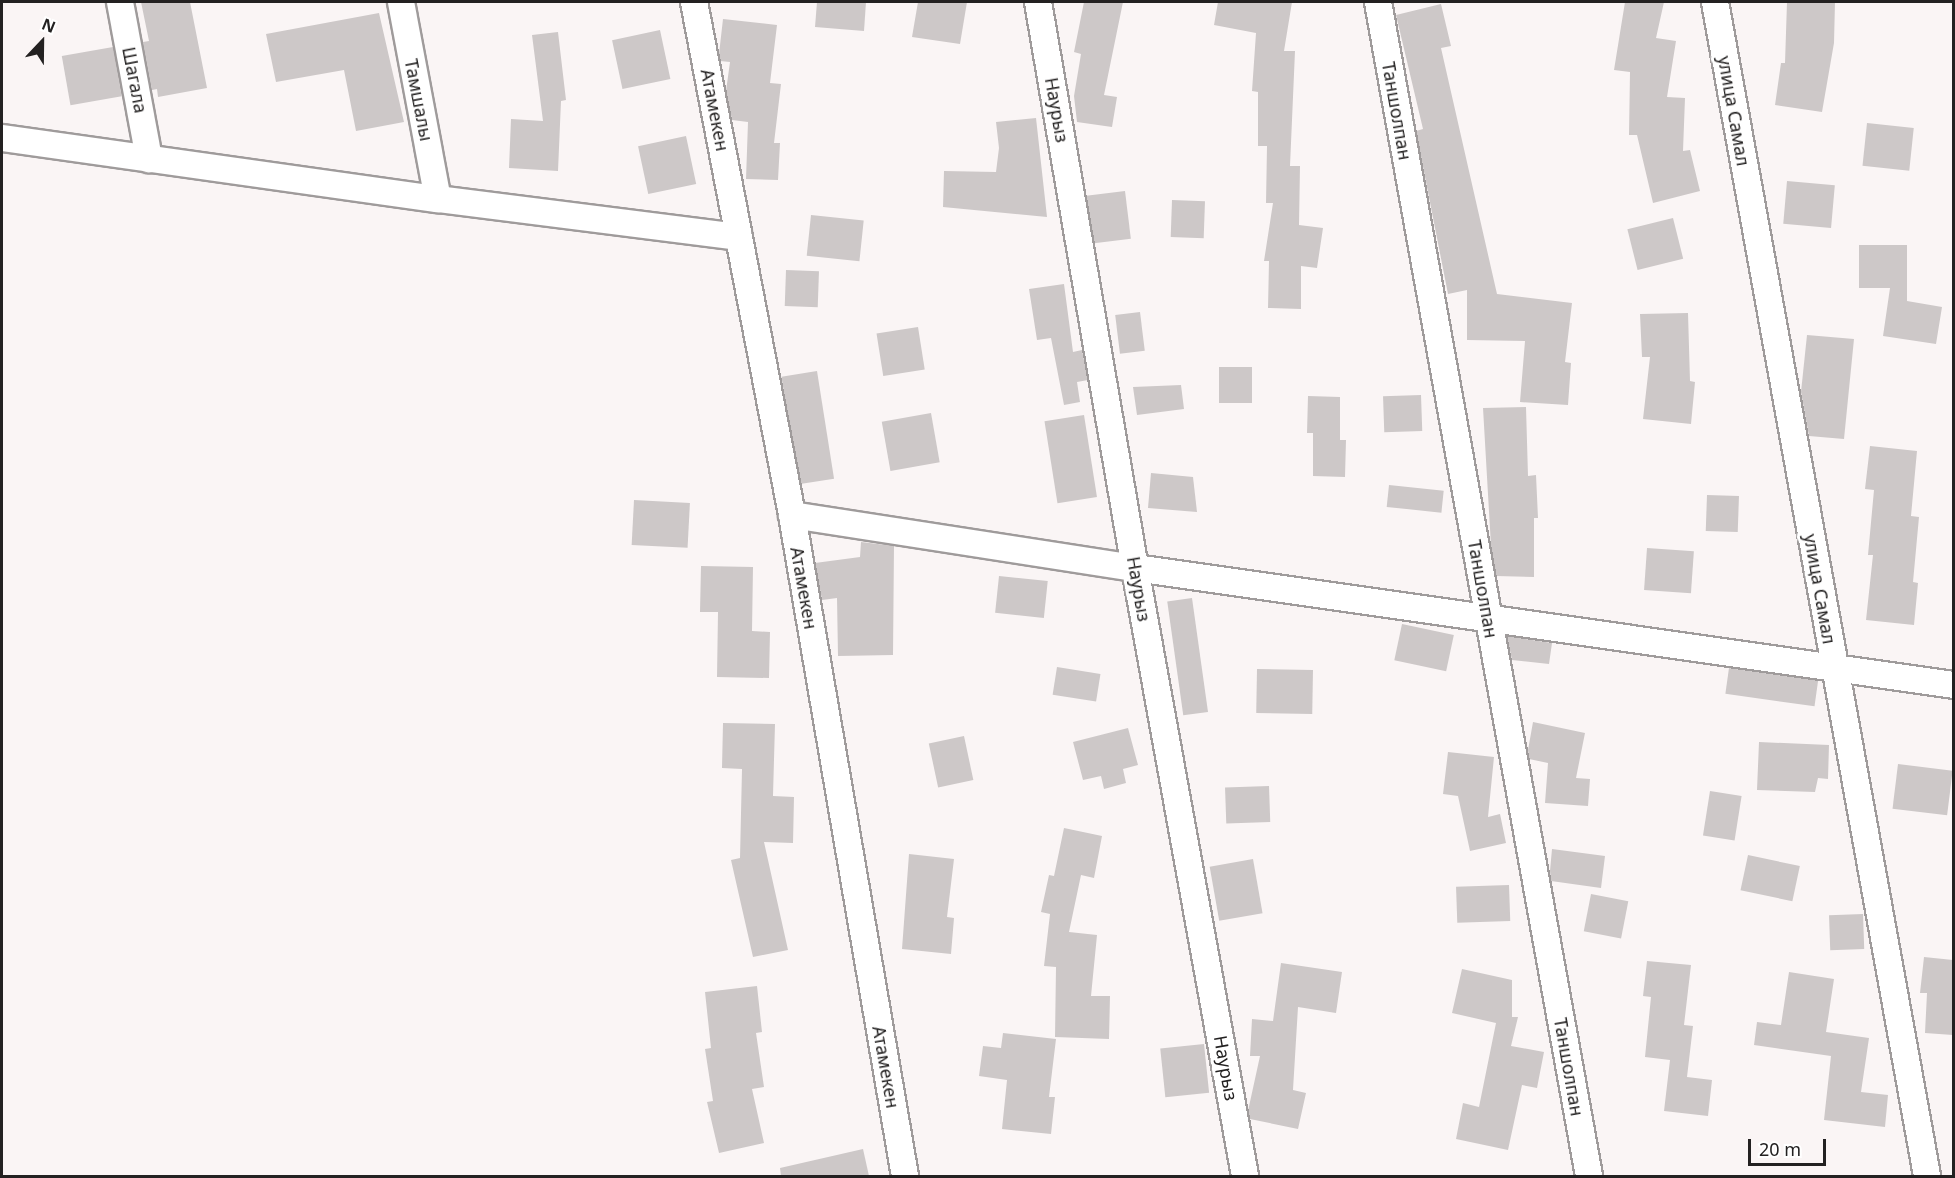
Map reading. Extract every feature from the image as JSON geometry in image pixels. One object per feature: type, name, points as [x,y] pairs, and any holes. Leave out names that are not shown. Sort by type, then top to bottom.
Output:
[{"type":"street","name":"Шагала","points":[[120,2],[149,159]]},
{"type":"street","name":"Тамшалы","points":[[400,2],[438,199]]},
{"type":"street","name":"Атамекен","points":[[694,2],[792,515],[905,1176]]},
{"type":"street","name":"Наурыз","points":[[1038,2],[1135,568],[1245,1176]]},
{"type":"street","name":"Таншолпан","points":[[1378,2],[1589,1176]]},
{"type":"street","name":"улица Самал","points":[[1715,2],[1927,1176]]},
{"type":"street","points":[[2,138],[438,199],[739,237]]},
{"type":"street","points":[[792,515],[1135,568],[1953,685]]},
{"type":"building","points":[[141,2],[190,2],[207,88],[158,97],[157,89],[152,90],[143,42],[149,41]]},
{"type":"building","points":[[817,2],[866,2],[864,31],[815,27]]},
{"type":"building","points":[[918,2],[967,2],[960,44],[912,37]]},
{"type":"building","points":[[1084,2],[1123,2],[1104,95],[1117,97],[1112,127],[1077,122],[1074,96],[1081,54],[1074,52]]},
{"type":"building","points":[[1218,2],[1292,2],[1284,51],[1295,51],[1290,166],[1300,166],[1299,225],[1323,228],[1317,268],[1301,266],[1301,309],[1268,308],[1269,261],[1264,261],[1273,203],[1266,203],[1267,146],[1258,146],[1258,92],[1252,91],[1256,33],[1214,25]]},
{"type":"building","points":[[1625,2],[1664,2],[1656,38],[1676,41],[1667,97],[1685,98],[1683,151],[1690,150],[1700,191],[1653,203],[1637,135],[1629,135],[1630,72],[1614,70]]},
{"type":"building","points":[[1787,2],[1835,2],[1834,43],[1822,112],[1775,105],[1781,63],[1785,63]]},
{"type":"building","points":[[1441,4],[1451,46],[1441,48],[1497,294],[1572,303],[1565,362],[1571,363],[1568,405],[1520,402],[1525,341],[1467,340],[1467,290],[1448,294],[1416,131],[1423,129],[1396,15]]},
{"type":"building","points":[[379,13],[404,122],[356,131],[344,70],[276,82],[266,34]]},
{"type":"building","points":[[723,19],[777,25],[770,83],[781,84],[774,143],[780,143],[778,180],[746,179],[748,122],[732,120],[726,91],[730,62],[720,61],[719,54]]},
{"type":"building","points":[[660,30],[670,79],[622,89],[612,40]]},
{"type":"building","points":[[558,32],[566,100],[561,101],[558,171],[509,168],[511,119],[543,121],[532,35]]},
{"type":"building","points":[[113,47],[122,96],[70,105],[62,56]]},
{"type":"building","points":[[1036,118],[1047,217],[943,207],[944,171],[996,172],[999,148],[996,122]]},
{"type":"building","points":[[1867,123],[1914,128],[1909,171],[1863,166]]},
{"type":"building","points":[[686,136],[696,184],[648,194],[638,146]]},
{"type":"building","points":[[1787,181],[1835,185],[1831,228],[1783,224]]},
{"type":"building","points":[[1125,191],[1131,239],[1092,243],[1086,196]]},
{"type":"building","points":[[1172,200],[1205,201],[1204,238],[1171,237]]},
{"type":"building","points":[[811,215],[864,221],[859,261],[807,256]]},
{"type":"building","points":[[1673,218],[1683,259],[1638,270],[1627,229]]},
{"type":"building","points":[[1859,245],[1907,245],[1907,301],[1942,307],[1936,344],[1883,336],[1890,288],[1859,288]]},
{"type":"building","points":[[786,270],[819,271],[818,307],[785,306]]},
{"type":"building","points":[[1064,284],[1073,352],[1082,350],[1088,380],[1077,382],[1080,402],[1064,405],[1051,338],[1037,340],[1029,289]]},
{"type":"building","points":[[1140,312],[1145,351],[1120,354],[1115,315]]},
{"type":"building","points":[[1688,313],[1690,381],[1695,382],[1691,424],[1643,419],[1650,357],[1642,357],[1640,314]]},
{"type":"building","points":[[918,327],[925,369],[883,376],[877,334]]},
{"type":"building","points":[[1807,335],[1854,339],[1844,439],[1809,436],[1801,392]]},
{"type":"building","points":[[1219,367],[1252,367],[1252,403],[1219,403]]},
{"type":"building","points":[[817,371],[834,479],[798,484],[781,377]]},
{"type":"building","points":[[1181,385],[1184,409],[1137,415],[1133,387]]},
{"type":"building","points":[[1421,395],[1422,431],[1384,432],[1383,396]]},
{"type":"building","points":[[1308,396],[1340,397],[1340,440],[1346,440],[1345,477],[1313,476],[1313,433],[1307,433]]},
{"type":"building","points":[[1526,407],[1528,476],[1536,475],[1538,518],[1534,518],[1534,577],[1496,576],[1491,546],[1483,408]]},
{"type":"building","points":[[931,413],[940,462],[890,471],[882,422]]},
{"type":"building","points":[[1084,415],[1097,497],[1057,503],[1044,421]]},
{"type":"building","points":[[1870,446],[1917,451],[1911,516],[1919,517],[1913,582],[1918,583],[1914,625],[1866,620],[1873,555],[1868,555],[1874,490],[1865,489]]},
{"type":"building","points":[[1151,473],[1193,477],[1197,512],[1148,508]]},
{"type":"building","points":[[1389,485],[1444,491],[1441,513],[1387,507]]},
{"type":"building","points":[[1707,495],[1739,496],[1738,532],[1706,531]]},
{"type":"building","points":[[634,500],[690,503],[688,548],[632,545]]},
{"type":"building","points":[[861,542],[894,546],[893,655],[838,656],[837,598],[822,600],[815,563],[860,557]]},
{"type":"building","points":[[1647,548],[1694,551],[1691,593],[1644,590]]},
{"type":"building","points":[[701,566],[753,567],[752,631],[770,632],[769,678],[717,677],[718,612],[700,612]]},
{"type":"building","points":[[999,576],[1048,581],[1044,618],[995,613]]},
{"type":"building","points":[[1192,598],[1208,712],[1183,715],[1167,601]]},
{"type":"building","points":[[1402,624],[1454,635],[1446,671],[1394,660]]},
{"type":"building","points":[[1507,636],[1552,643],[1549,664],[1512,660]]},
{"type":"building","points":[[1057,667],[1100,674],[1096,702],[1053,695]]},
{"type":"building","points":[[1729,668],[1818,681],[1815,706],[1725,694]]},
{"type":"building","points":[[1257,669],[1313,670],[1312,714],[1256,713]]},
{"type":"building","points":[[1533,722],[1585,733],[1576,778],[1590,779],[1588,806],[1545,803],[1548,763],[1529,759],[1528,750]]},
{"type":"building","points":[[723,723],[775,724],[773,796],[794,797],[793,843],[764,842],[788,950],[753,957],[731,860],[740,858],[742,769],[722,768]]},
{"type":"building","points":[[1128,728],[1138,765],[1123,769],[1126,783],[1104,789],[1101,776],[1083,780],[1073,742]]},
{"type":"building","points":[[964,736],[973,780],[938,788],[929,743]]},
{"type":"building","points":[[1759,742],[1829,745],[1828,779],[1818,778],[1815,792],[1757,790]]},
{"type":"building","points":[[1448,752],[1494,757],[1488,817],[1500,814],[1506,843],[1470,851],[1458,796],[1443,794]]},
{"type":"building","points":[[1898,764],[1953,771],[1947,815],[1893,809]]},
{"type":"building","points":[[1269,786],[1270,822],[1226,824],[1225,788]]},
{"type":"building","points":[[1710,791],[1742,796],[1735,840],[1703,835]]},
{"type":"building","points":[[1064,828],[1102,836],[1094,878],[1081,875],[1069,932],[1097,935],[1091,996],[1110,996],[1109,1039],[1055,1037],[1056,967],[1044,966],[1050,914],[1041,912],[1049,875],[1054,876]]},
{"type":"building","points":[[1552,849],[1605,856],[1601,888],[1551,881]]},
{"type":"building","points":[[909,854],[954,859],[947,917],[954,918],[951,954],[902,949]]},
{"type":"building","points":[[1748,855],[1800,866],[1792,901],[1741,890]]},
{"type":"building","points":[[1253,859],[1263,913],[1219,921],[1210,867]]},
{"type":"building","points":[[1509,885],[1510,921],[1457,923],[1456,887]]},
{"type":"building","points":[[1591,894],[1628,901],[1621,939],[1584,931]]},
{"type":"building","points":[[1863,914],[1864,949],[1830,950],[1829,915]]},
{"type":"building","points":[[1924,957],[1953,960],[1953,1035],[1925,1033],[1927,993],[1920,993]]},
{"type":"building","points":[[1647,961],[1691,965],[1684,1025],[1693,1026],[1687,1077],[1712,1080],[1708,1116],[1664,1111],[1670,1060],[1645,1057],[1651,997],[1643,996]]},
{"type":"building","points":[[1281,963],[1342,972],[1336,1013],[1298,1007],[1293,1090],[1306,1093],[1298,1129],[1250,1119],[1248,1111],[1260,1056],[1250,1056],[1252,1019],[1273,1021]]},
{"type":"building","points":[[1462,969],[1512,980],[1512,1017],[1518,1017],[1511,1046],[1544,1052],[1537,1088],[1522,1085],[1508,1150],[1456,1139],[1463,1103],[1479,1107],[1496,1023],[1452,1013]]},
{"type":"building","points":[[1789,972],[1834,979],[1826,1032],[1869,1038],[1861,1092],[1888,1095],[1885,1127],[1824,1120],[1831,1056],[1754,1045],[1757,1022],[1781,1025]]},
{"type":"building","points":[[757,986],[762,1032],[756,1033],[764,1087],[752,1089],[764,1143],[719,1153],[707,1102],[713,1101],[705,1049],[711,1048],[705,992]]},
{"type":"building","points":[[1003,1033],[1056,1039],[1049,1097],[1055,1097],[1051,1134],[1002,1129],[1007,1080],[979,1076],[983,1046],[1001,1048]]},
{"type":"building","points":[[1204,1044],[1209,1093],[1165,1097],[1160,1049]]},
{"type":"building","points":[[863,1149],[869,1176],[781,1176],[780,1168]]}]
